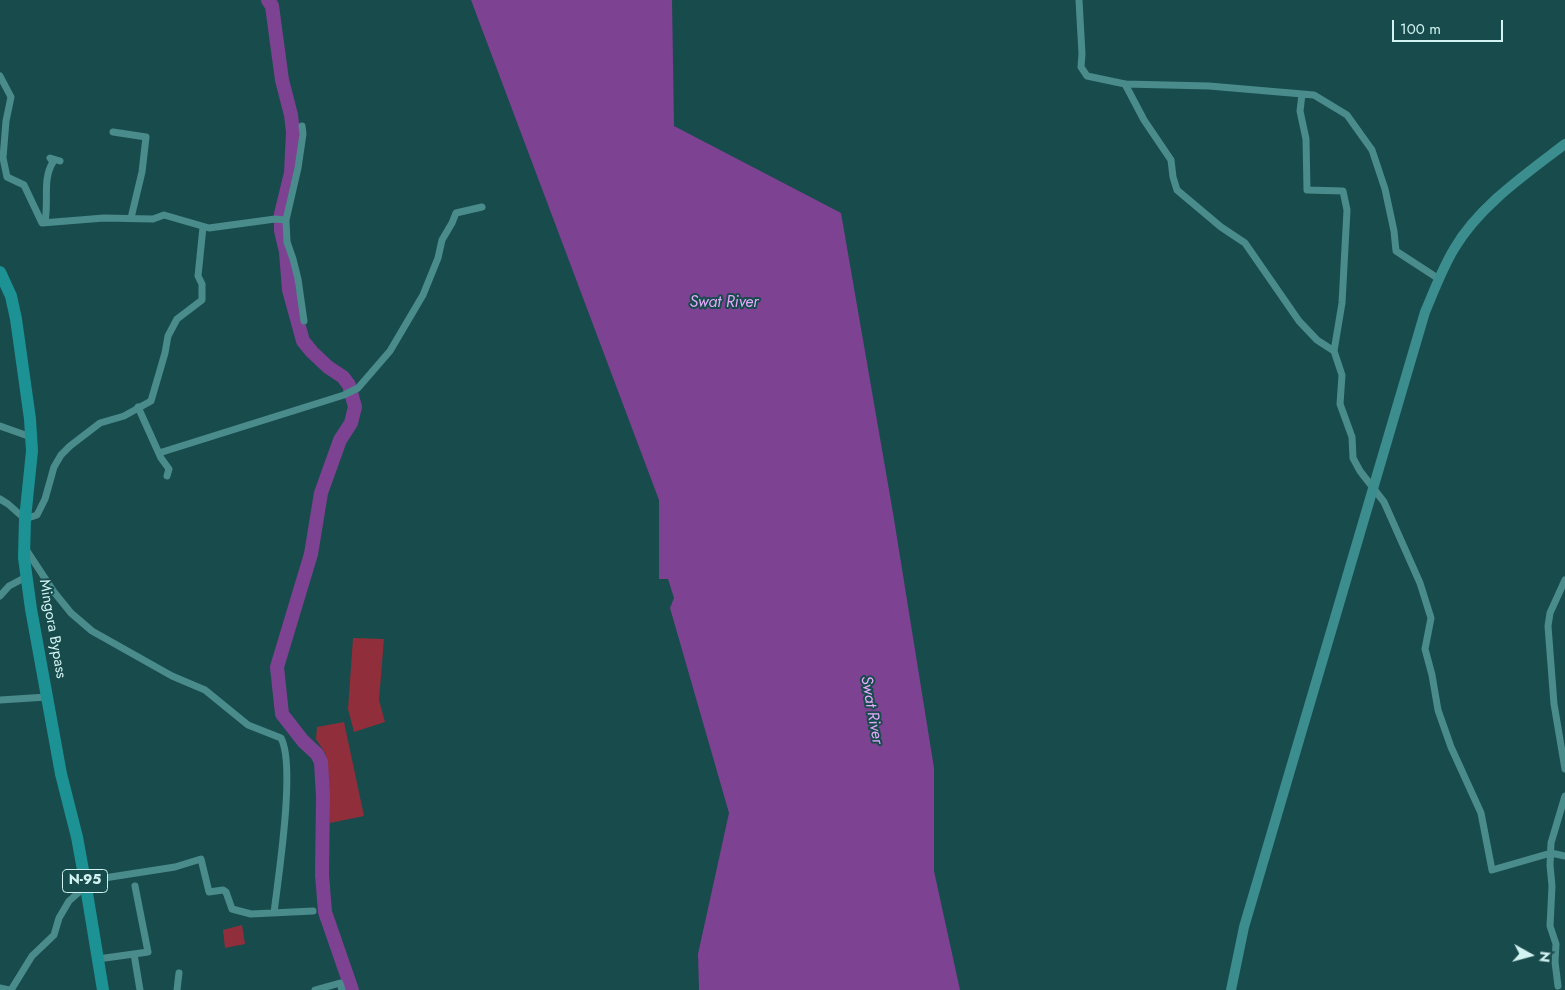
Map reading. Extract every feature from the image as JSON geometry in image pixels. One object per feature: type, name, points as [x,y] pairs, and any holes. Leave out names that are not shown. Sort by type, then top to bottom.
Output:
[{"type":"highway","name":"Mingora Bypass","points":[[0,272],[11,296],[16,319],[30,419],[32,452],[25,519],[26,577],[60,774],[76,837],[103,990]]},
{"type":"main road","points":[[1231,990],[1244,927],[1425,312],[1454,248],[1488,207],[1510,186],[1565,144]]},
{"type":"street","points":[[1079,0],[1081,67],[1087,76],[1125,84],[1209,86],[1314,95],[1347,115],[1372,150],[1385,190],[1394,231],[1396,251],[1439,279]]},
{"type":"street","points":[[0,76],[11,97],[3,158],[7,177],[24,185],[42,223],[104,218],[153,219],[164,215],[203,228],[275,219],[286,220]]},
{"type":"street","points":[[1125,84],[1144,120],[1171,160],[1177,190],[1221,227],[1245,243],[1299,321],[1318,340],[1334,351]]},
{"type":"street","points":[[1302,94],[1300,111],[1306,139],[1307,190],[1342,191],[1347,210],[1342,303],[1334,351],[1342,375],[1340,404],[1352,437],[1353,458],[1360,471],[1384,502],[1420,583],[1431,618],[1425,649],[1438,710],[1451,746],[1482,813],[1492,870],[1551,853],[1565,856]]},
{"type":"street","points":[[302,126],[303,134],[298,168],[286,220],[287,242],[298,279],[304,321]]},
{"type":"street","points":[[113,132],[146,137],[142,172],[131,218]]},
{"type":"street","points":[[45,221],[47,211],[46,185],[52,162],[50,158],[60,160]]},
{"type":"street","points":[[159,453],[344,395],[358,388],[390,351],[423,295],[438,258],[442,240],[456,213],[482,207]]},
{"type":"street","points":[[0,499],[25,519],[37,515],[45,499],[54,467],[61,455],[70,446],[100,423],[124,416],[151,401],[168,336],[177,319],[202,300],[202,284],[198,276],[203,228]]},
{"type":"street","points":[[138,407],[159,453],[169,468],[167,476]]},
{"type":"street","points":[[0,426],[31,437]]},
{"type":"street","points":[[24,547],[54,592],[71,613],[92,630],[172,676],[205,690],[248,725],[281,738],[287,763],[286,798],[274,913]]},
{"type":"street","points":[[0,596],[9,586],[26,577]]},
{"type":"street","points":[[1565,580],[1550,613],[1548,626],[1554,704],[1565,769]]},
{"type":"street","points":[[0,700],[47,697]]},
{"type":"street","points":[[1558,986],[1555,962],[1556,944],[1550,926],[1552,886],[1550,865],[1551,843],[1565,796]]},
{"type":"street","points":[[0,988],[10,990],[32,956],[54,935],[59,918],[69,901],[85,883],[175,867],[201,859],[209,892],[223,890],[226,892],[232,910],[251,914],[314,912]]},
{"type":"street","points":[[98,959],[148,952],[135,886]]},
{"type":"street","points":[[134,954],[140,990]]},
{"type":"street","points":[[177,990],[179,973]]},
{"type":"street","points":[[315,990],[340,983],[342,990]]},
{"type":"shaded area","points":[[353,638],[384,639],[379,700],[385,722],[354,732],[348,709]]},
{"type":"shaded area","points":[[344,722],[364,816],[330,823],[325,753],[316,739],[317,727]]},
{"type":"shaded area","points":[[242,925],[245,944],[225,948],[223,930]]},
{"type":"water","name":"Swat River","points":[[471,0],[672,0],[674,126],[841,213],[893,513],[934,768],[934,871],[960,990],[699,990],[698,954],[729,813],[670,608],[674,598],[668,579],[659,579],[659,500]]},
{"type":"waterway","points":[[268,0],[272,6],[282,80],[291,115],[293,132],[291,173],[281,214],[281,231],[286,252],[289,290],[303,341],[328,367],[343,377],[349,385],[355,407],[351,423],[340,440],[321,493],[311,554],[277,667],[282,714],[303,741],[317,754],[321,762],[323,797],[322,875],[325,912],[352,990]]}]
